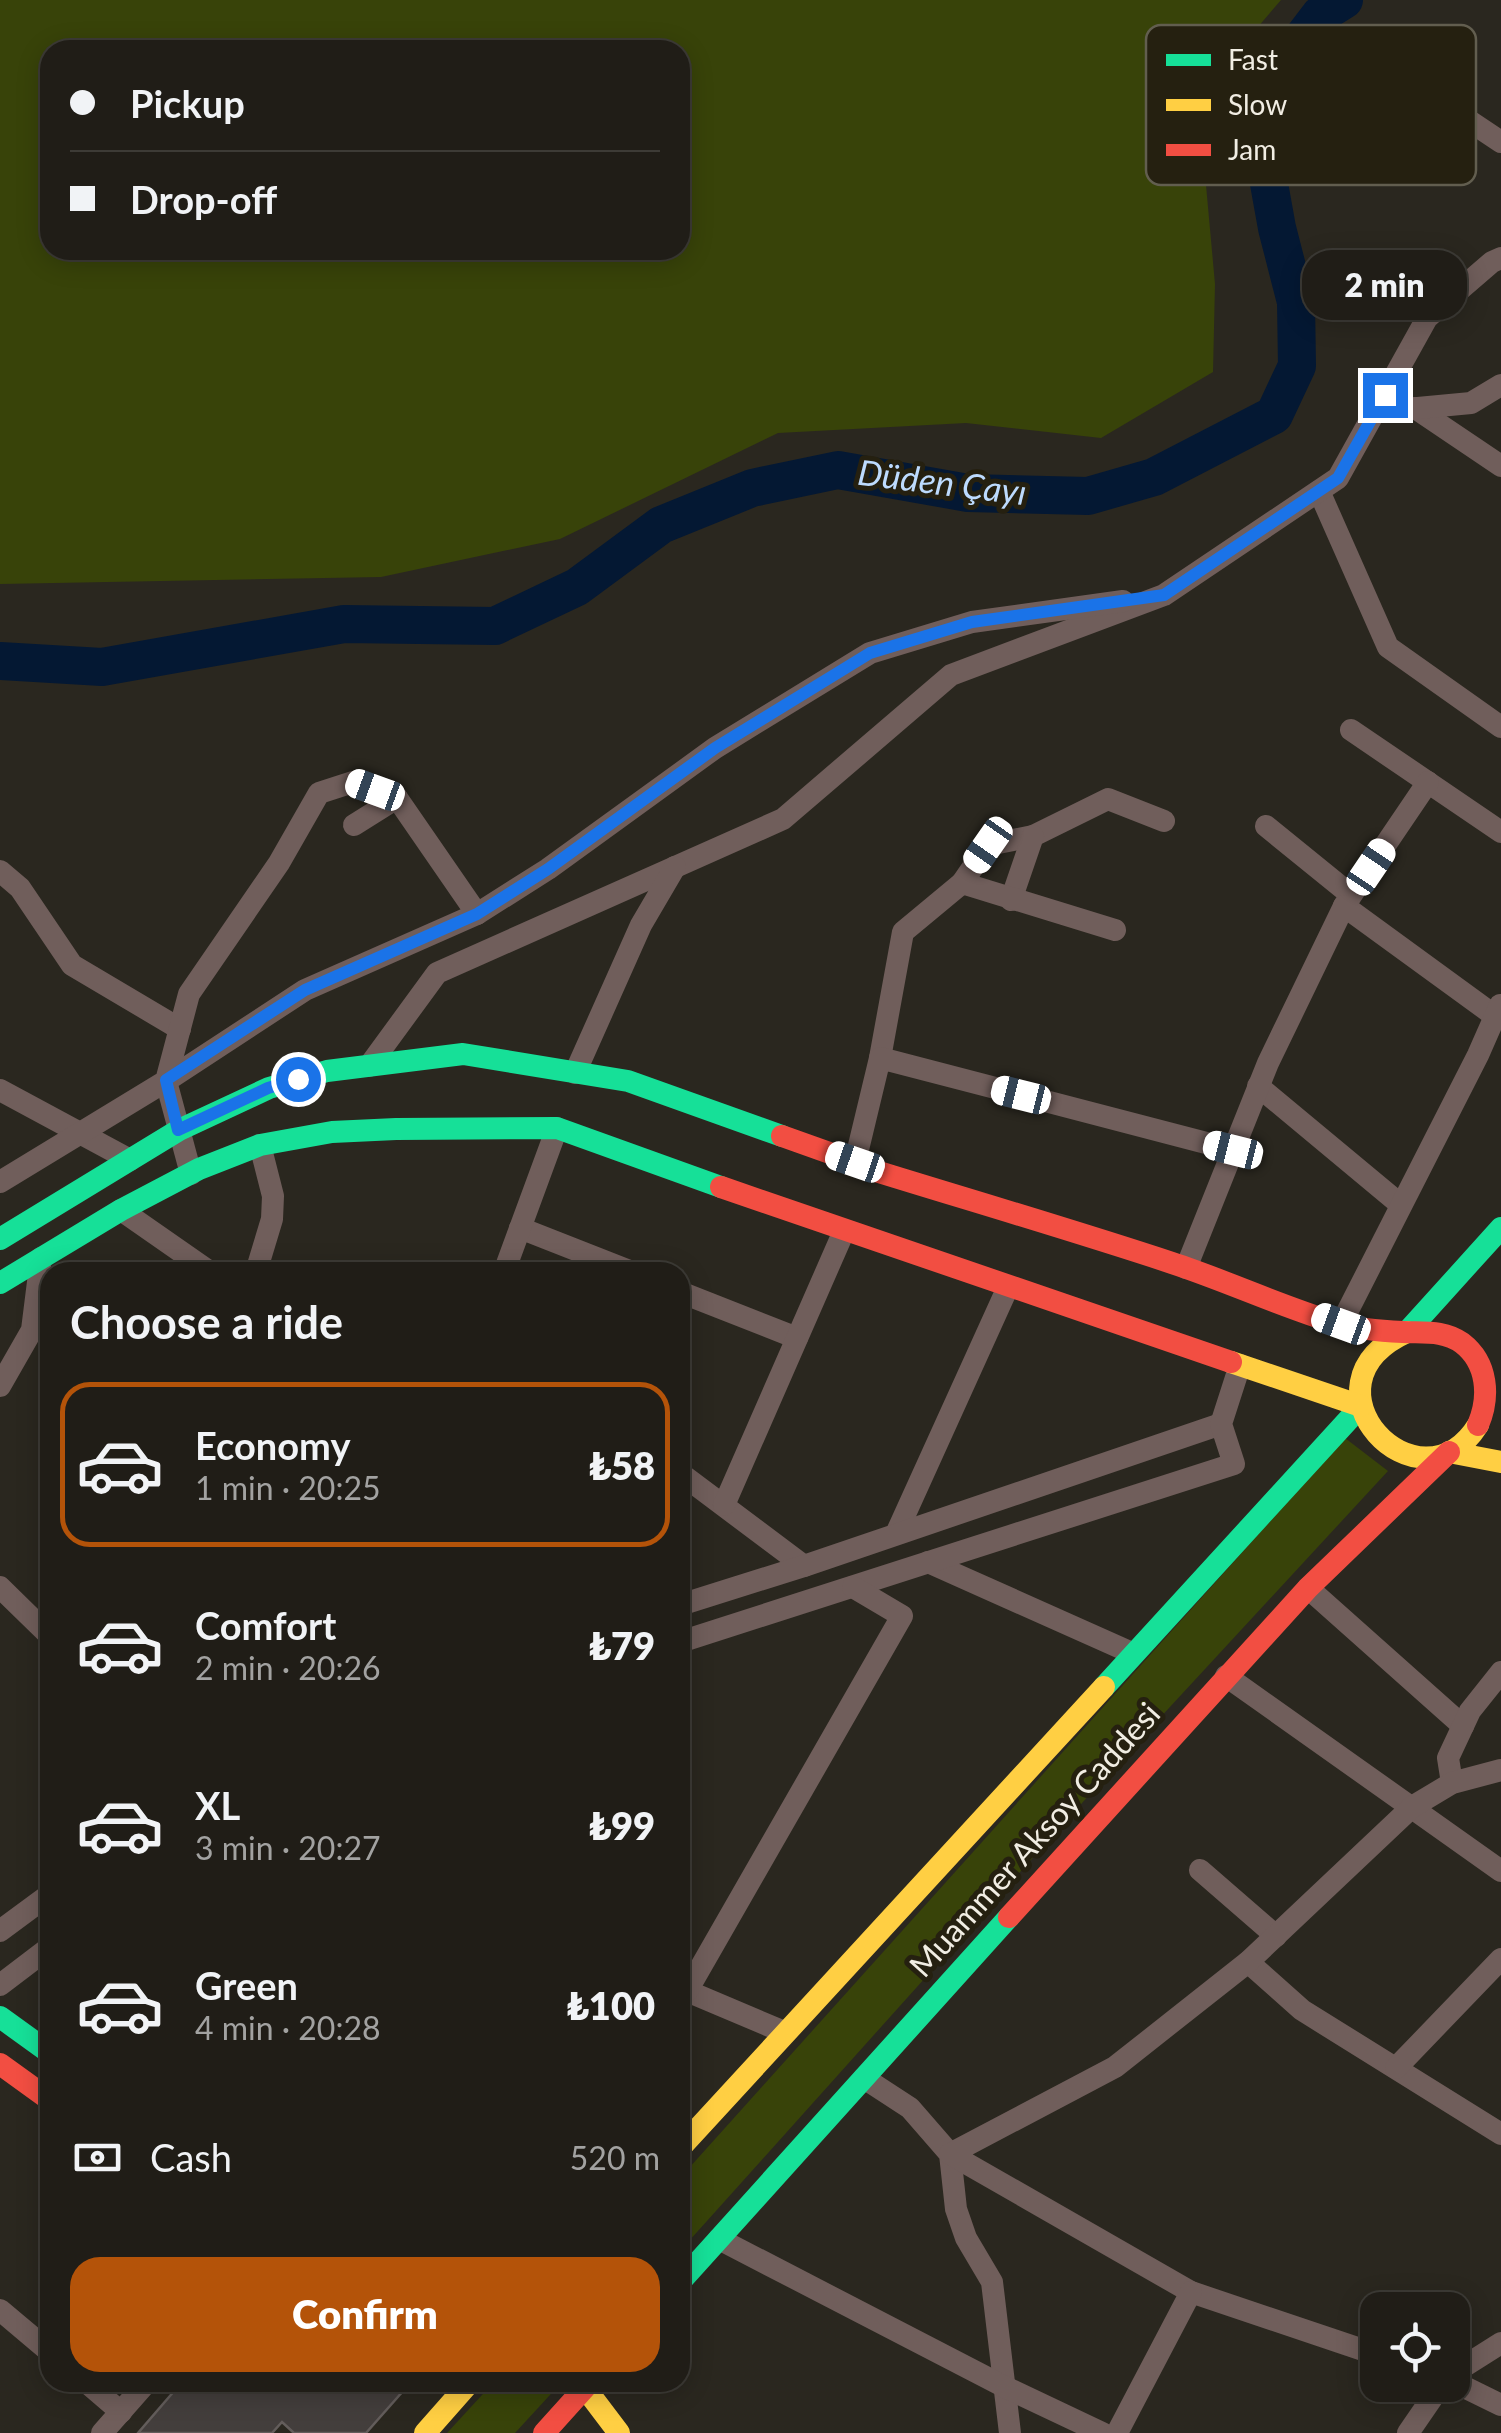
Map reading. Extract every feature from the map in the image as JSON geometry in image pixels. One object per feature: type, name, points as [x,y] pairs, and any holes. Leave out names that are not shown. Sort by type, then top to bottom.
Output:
[{"type":"main road","points":[[0,1239],[178,1130],[268,1088],[327,1071],[463,1054],[628,1081],[853,1164],[1186,1268],[1341,1324],[1407,1332],[1428,1330],[1448,1335],[1496,1377],[1476,1430],[1450,1452],[1431,1457],[1394,1450],[1378,1439],[1361,1406],[1365,1368],[1375,1352],[1407,1332],[1501,1228]]},
{"type":"main road","points":[[0,1283],[121,1210],[192,1174],[260,1146],[332,1132],[557,1128],[1361,1406]]},
{"type":"main road","name":"Muammer Aksoy Caddesi","points":[[690,2137],[1361,1406]]},
{"type":"main road","points":[[1450,1452],[1501,1462]]},
{"type":"main road","name":"Muammer Aksoy Caddesi","points":[[690,2271],[1226,1676],[1308,1588],[1450,1452]]},
{"type":"main road","points":[[0,2017],[40,2046]]},
{"type":"main road","points":[[0,2064],[40,2093]]},
{"type":"main road","points":[[439,2392],[445,2412]]},
{"type":"main road","points":[[425,2433],[462,2392]]},
{"type":"main road","points":[[544,2433],[581,2392]]},
{"type":"main road","points":[[592,2392],[619,2433]]},
{"type":"street","points":[[1476,125],[1501,142]]},
{"type":"street","points":[[369,1066],[437,973],[783,818],[951,675],[1164,595],[1338,478],[1427,318],[1501,258]]},
{"type":"street","points":[[1375,412],[1471,403],[1501,384]]},
{"type":"street","points":[[1415,408],[1501,466]]},
{"type":"street","points":[[1319,491],[1388,646],[1501,727]]},
{"type":"street","points":[[0,1182],[305,990],[477,914],[548,869],[715,748],[870,653],[972,622],[1164,595]]},
{"type":"street","points":[[1351,730],[1501,832]]},
{"type":"street","points":[[192,1174],[166,1080],[190,994],[279,863],[319,793],[353,782],[397,798],[477,914]]},
{"type":"street","points":[[1186,1268],[1258,1086],[1348,900],[1428,782]]},
{"type":"street","points":[[354,825],[397,798]]},
{"type":"street","points":[[855,1162],[904,932],[962,883],[988,845],[1033,836],[1108,799],[1164,821]]},
{"type":"street","points":[[1266,826],[1348,900],[1498,1009],[1341,1324]]},
{"type":"street","points":[[1011,900],[1033,836]]},
{"type":"street","points":[[575,1072],[641,925],[674,867]]},
{"type":"street","points":[[0,871],[20,888],[72,965],[180,1029]]},
{"type":"street","points":[[962,883],[1115,930]]},
{"type":"street","points":[[880,1058],[1233,1150]]},
{"type":"street","points":[[1258,1086],[1402,1205]]},
{"type":"street","points":[[0,1090],[130,1160]]},
{"type":"street","points":[[508,1262],[557,1128]]},
{"type":"street","points":[[259,1262],[272,1219],[274,1196],[260,1146]]},
{"type":"street","points":[[121,1210],[196,1262]]},
{"type":"street","points":[[520,1228],[607,1262]]},
{"type":"street","points":[[724,1506],[844,1230]]},
{"type":"street","points":[[896,1534],[1008,1286]]},
{"type":"street","points":[[690,1296],[796,1338]]},
{"type":"street","points":[[0,1386],[40,1338]]},
{"type":"street","points":[[690,1639],[1234,1464],[1221,1424],[1240,1365]]},
{"type":"street","points":[[690,1602],[1221,1424]]},
{"type":"street","points":[[690,1480],[804,1566]]},
{"type":"street","points":[[928,1562],[1132,1653]]},
{"type":"street","points":[[0,1587],[40,1626]]},
{"type":"street","points":[[690,1979],[902,1616],[853,1587]]},
{"type":"street","points":[[1308,1588],[1463,1726]]},
{"type":"street","points":[[1452,1782],[1448,1758],[1470,1711],[1501,1672]]},
{"type":"street","points":[[1226,1676],[1501,1871]]},
{"type":"street","points":[[950,2154],[1115,2067],[1248,1962],[1412,1807],[1452,1782],[1501,1770]]},
{"type":"street","points":[[1200,1870],[1276,1936]]},
{"type":"street","points":[[0,1932],[40,1902]]},
{"type":"street","points":[[0,1985],[40,1955]]},
{"type":"street","points":[[1396,2068],[1501,1959]]},
{"type":"street","points":[[1248,1962],[1302,2010],[1501,2134]]},
{"type":"street","points":[[690,1992],[784,2032]]},
{"type":"street","points":[[864,2078],[910,2108],[950,2154],[1192,2292],[1360,2349]]},
{"type":"street","points":[[950,2154],[956,2209],[966,2238],[992,2282],[1010,2433]]},
{"type":"street","points":[[719,2239],[1102,2433]]},
{"type":"street","points":[[1117,2433],[1192,2292]]},
{"type":"street","points":[[0,2310],[40,2344]]},
{"type":"street","points":[[1470,2365],[1501,2343]]},
{"type":"street","points":[[1470,2388],[1501,2405]]},
{"type":"street","points":[[98,2392],[121,2412]]},
{"type":"street","points":[[102,2433],[138,2392]]},
{"type":"street","points":[[1408,2433],[1430,2402]]},
{"type":"green space","points":[[0,0],[1281,0],[1260,25],[1146,25],[1146,185],[1206,185],[1215,284],[1213,372],[1101,438],[966,423],[778,433],[560,539],[381,577],[0,584]]},
{"type":"green space","points":[[1345,1438],[1388,1471],[1109,1773],[690,2240],[690,2167]]},
{"type":"green space","points":[[485,2392],[553,2392],[515,2433],[447,2433]]},
{"type":"building","points":[[173,2392],[402,2392],[366,2433],[294,2433],[282,2422],[272,2433],[138,2433]]},
{"type":"waterway","name":"Düden Çayı","points":[[1312,25],[1320,15],[1344,0]]},
{"type":"waterway","name":"Düden Çayı","points":[[0,661],[102,667],[344,624],[495,626],[577,587],[661,525],[752,488],[838,470],[968,493],[1088,496],[1154,477],[1274,415],[1297,366],[1296,302],[1269,185]]},
{"type":"traffic: fast","points":[[0,1239],[179,1130],[269,1088],[327,1071],[463,1054],[628,1081],[782,1136]]},
{"type":"traffic: fast","points":[[0,1283],[121,1210],[199,1169],[260,1145],[332,1132],[557,1128],[721,1187]]},
{"type":"traffic: fast","points":[[1407,1332],[1501,1228]]},
{"type":"traffic: fast","points":[[1104,1687],[1361,1406]]},
{"type":"traffic: fast","points":[[690,2271],[1009,1917]]},
{"type":"traffic: fast","points":[[0,2017],[40,2046]]},
{"type":"traffic: slow","points":[[1407,1332],[1374,1355],[1361,1382],[1363,1410],[1377,1434],[1399,1451],[1426,1458],[1453,1450],[1478,1425]]},
{"type":"traffic: slow","points":[[1231,1362],[1361,1406]]},
{"type":"traffic: slow","points":[[1449,1452],[1501,1462]]},
{"type":"traffic: slow","points":[[690,2137],[1104,1687]]},
{"type":"traffic: slow","points":[[425,2433],[461,2392]]},
{"type":"traffic: slow","points":[[588,2392],[619,2433]]},
{"type":"traffic: jam","points":[[782,1136],[853,1164],[1172,1263],[1336,1323],[1448,1336],[1471,1351],[1482,1370],[1485,1392],[1478,1425]]},
{"type":"traffic: jam","points":[[721,1187],[1231,1362]]},
{"type":"traffic: jam","points":[[1009,1917],[1308,1588],[1449,1452]]},
{"type":"traffic: jam","points":[[0,2064],[40,2093]]},
{"type":"traffic: jam","points":[[544,2433],[581,2392]]},
{"type":"route","points":[[298,1079],[268,1088],[178,1130],[166,1080],[305,990],[477,914],[548,869],[715,748],[870,653],[972,622],[1164,595],[1338,478],[1385,395]]}]
